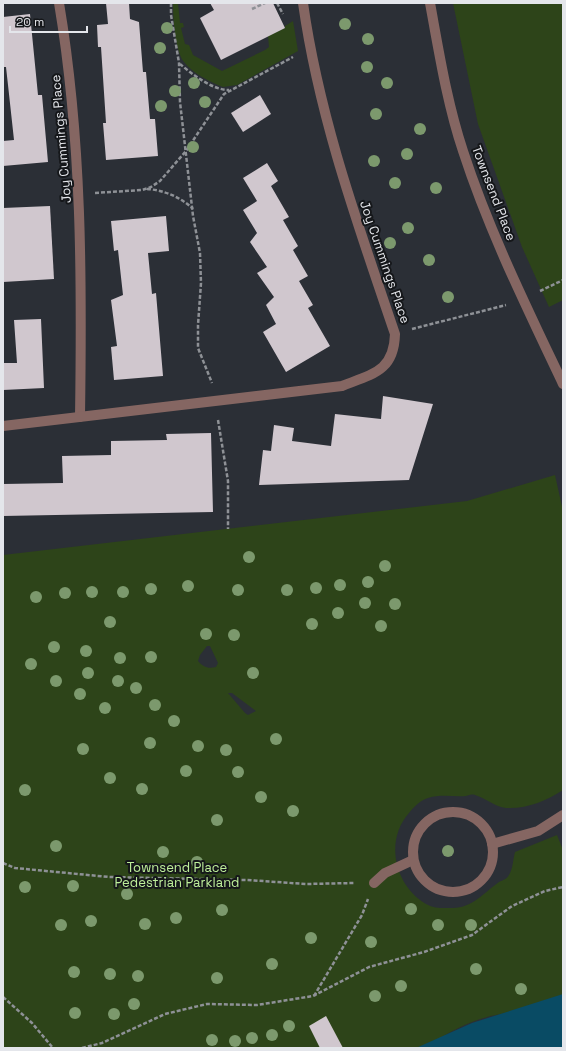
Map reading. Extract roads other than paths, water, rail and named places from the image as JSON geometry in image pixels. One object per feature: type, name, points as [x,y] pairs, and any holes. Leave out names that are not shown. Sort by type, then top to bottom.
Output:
[{"type":"street","name":"Joy Cummings Place","points":[[59,3],[65,39],[79,194],[82,271],[80,417]]},
{"type":"street","name":"Joy Cummings Place","points":[[3,426],[348,384],[365,378],[386,366],[394,349],[395,334],[357,224],[326,117],[310,49],[303,3]]},
{"type":"street","name":"Townsend Place","points":[[430,3],[448,95],[462,150],[484,208],[563,384]]},
{"type":"street","points":[[451,812],[465,814],[477,820],[487,831],[492,844],[492,858],[488,871],[479,882],[467,889],[454,892],[440,890],[428,883],[419,873],[413,860],[413,846],[417,833],[426,822],[438,814],[451,812]]},
{"type":"street","points":[[492,844],[538,831],[563,816]]},
{"type":"street","points":[[374,883],[385,873],[413,860]]},
{"type":"water","points":[[563,994],[563,1048],[416,1048],[472,1023]]},
{"type":"park label","name":"Townsend Place Pedestrian Parkland","points":[[177,874]]}]
